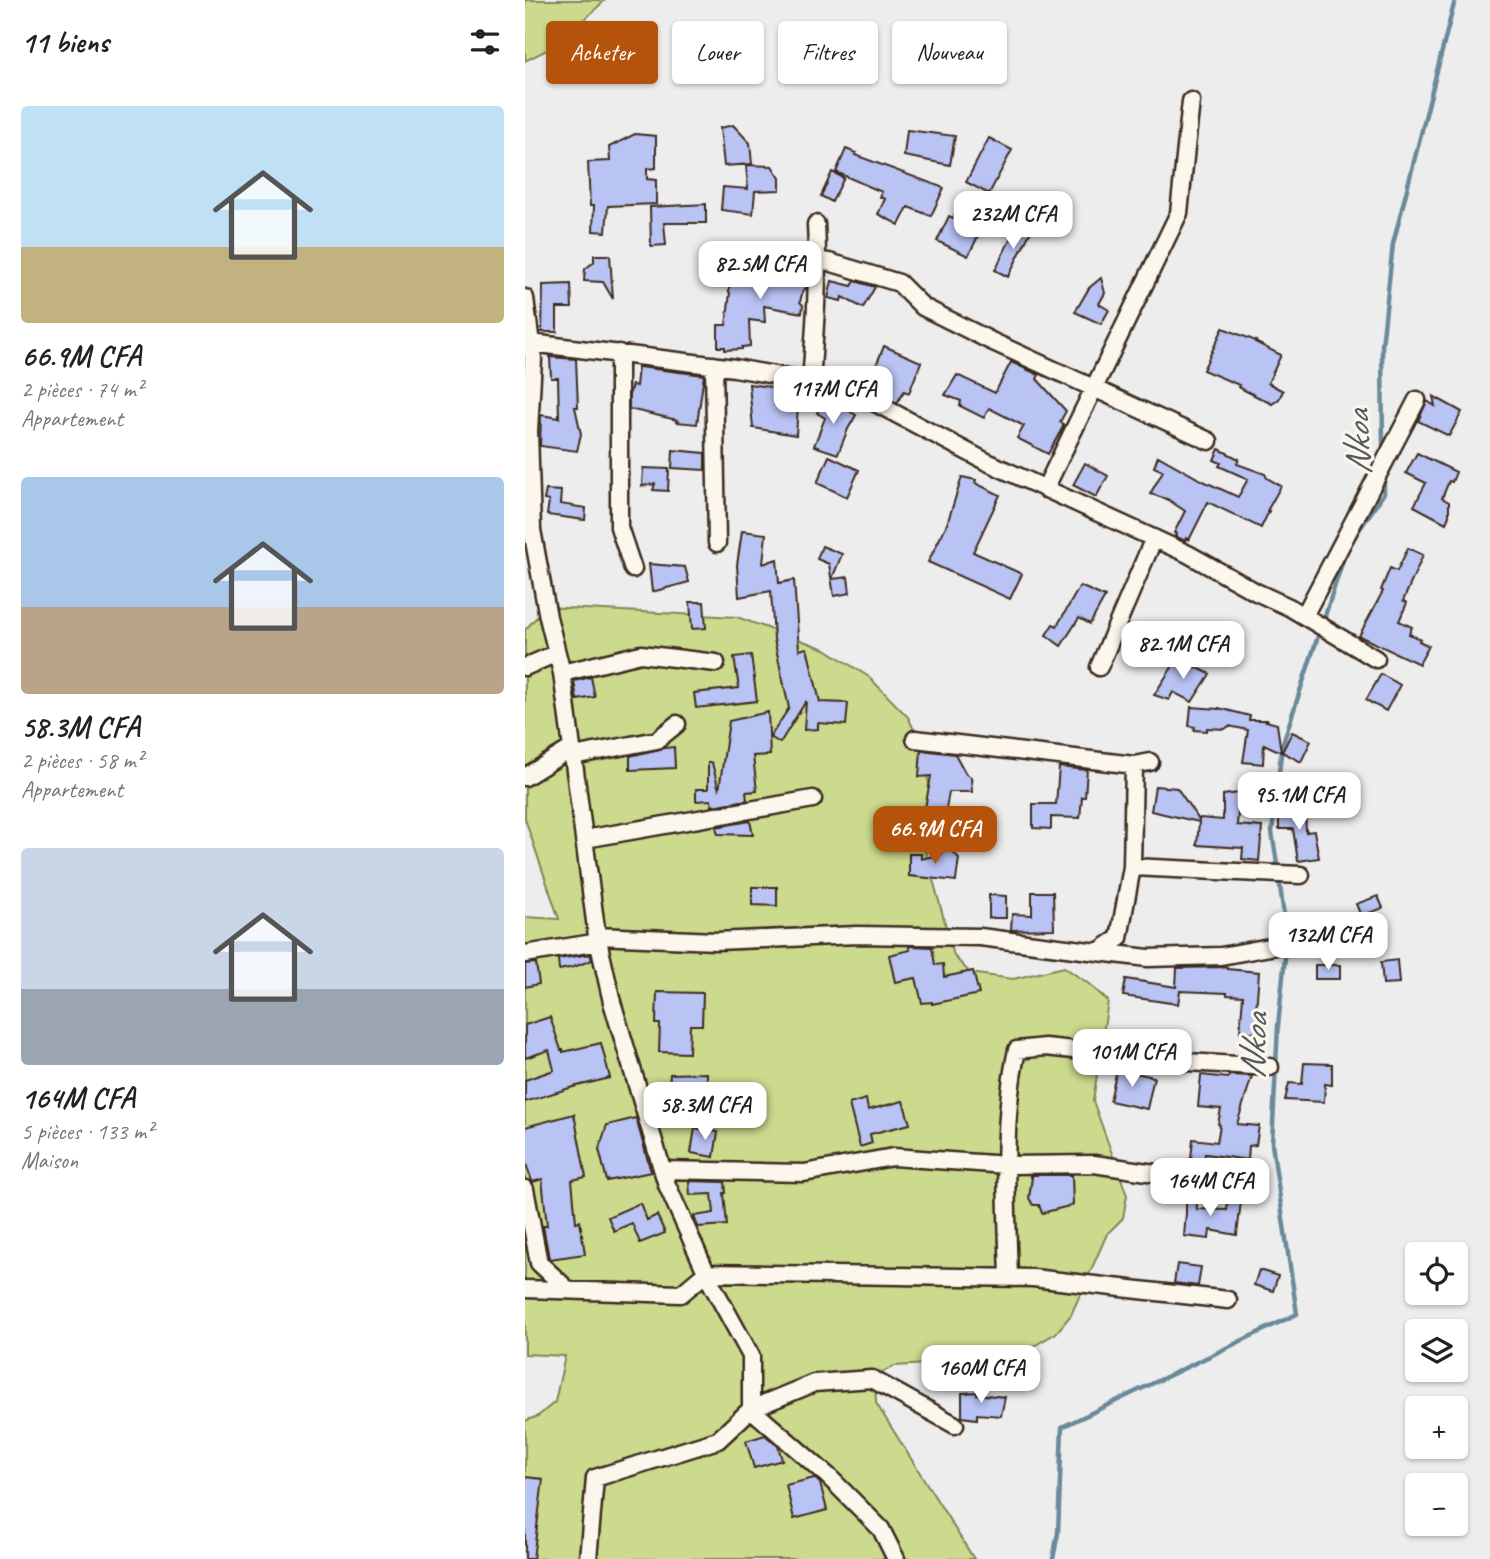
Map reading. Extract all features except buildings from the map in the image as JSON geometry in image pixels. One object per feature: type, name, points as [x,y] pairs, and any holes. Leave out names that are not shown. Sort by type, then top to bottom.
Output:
[{"type":"street","points":[[1045,489],[1179,214],[1191,101]]},
{"type":"street","points":[[811,382],[818,260],[815,224]]},
{"type":"street","points":[[818,260],[899,283],[923,307],[1209,441]]},
{"type":"street","points":[[525,298],[533,359],[529,431],[532,530],[530,549],[562,673],[598,939],[612,1002],[667,1185],[706,1273],[751,1356],[751,1409],[828,1476],[881,1529],[896,1559]]},
{"type":"street","points":[[529,336],[619,353],[714,365],[847,388],[985,461],[1188,554],[1304,616],[1376,659]]},
{"type":"street","points":[[619,353],[619,527],[633,569]]},
{"type":"street","points":[[714,365],[717,543]]},
{"type":"street","points":[[1304,616],[1417,400]]},
{"type":"street","points":[[1099,667],[1154,538]]},
{"type":"street","points":[[525,667],[557,653]]},
{"type":"street","points":[[562,673],[641,654],[716,663]]},
{"type":"street","points":[[525,776],[573,752],[657,740],[677,724]]},
{"type":"street","points":[[915,739],[1142,763],[1132,867],[1119,938],[1098,952]]},
{"type":"street","points":[[585,839],[813,799]]},
{"type":"street","points":[[1132,867],[1301,875]]},
{"type":"street","points":[[525,954],[598,939],[716,941],[857,935],[980,937],[1148,958],[1221,957],[1346,933]]},
{"type":"street","points":[[1009,1278],[1007,1165],[1010,1079],[1017,1050],[1045,1047],[1187,1062],[1270,1067]]},
{"type":"street","points":[[663,1170],[804,1173],[893,1157],[1007,1165],[1094,1164],[1208,1181]]},
{"type":"street","points":[[525,1189],[539,1263],[568,1290]]},
{"type":"street","points":[[525,1289],[681,1294],[706,1273],[1033,1278],[1228,1300]]},
{"type":"street","points":[[588,1559],[595,1478],[718,1440],[751,1409],[814,1383],[872,1379],[955,1425]]},
{"type":"green space","points":[[525,0],[605,0],[583,21],[546,21],[546,50],[525,61]]},
{"type":"green space","points":[[546,607],[737,617],[825,649],[869,677],[908,717],[919,740],[930,788],[920,832],[954,956],[970,973],[1013,979],[1064,967],[1108,1001],[1093,1101],[1127,1195],[1123,1218],[1107,1234],[1071,1315],[1056,1333],[1012,1359],[894,1366],[875,1377],[876,1403],[974,1559],[525,1559],[525,1421],[538,1416],[555,1402],[565,1356],[525,1354],[525,917],[559,919],[525,819],[525,630]]},
{"type":"waterway","name":"Nkoa","points":[[1383,451],[1382,346],[1393,244],[1455,0]]},
{"type":"waterway","name":"Nkoa","points":[[1323,622],[1347,548],[1384,493],[1384,478]]},
{"type":"waterway","name":"Nkoa","points":[[1278,870],[1272,832],[1282,746],[1320,630]]},
{"type":"waterway","name":"Nkoa","points":[[1279,878],[1287,939]]},
{"type":"waterway","name":"Nkoa","points":[[1053,1559],[1058,1533],[1062,1427],[1297,1314],[1272,1144],[1278,1026],[1286,947]]}]
